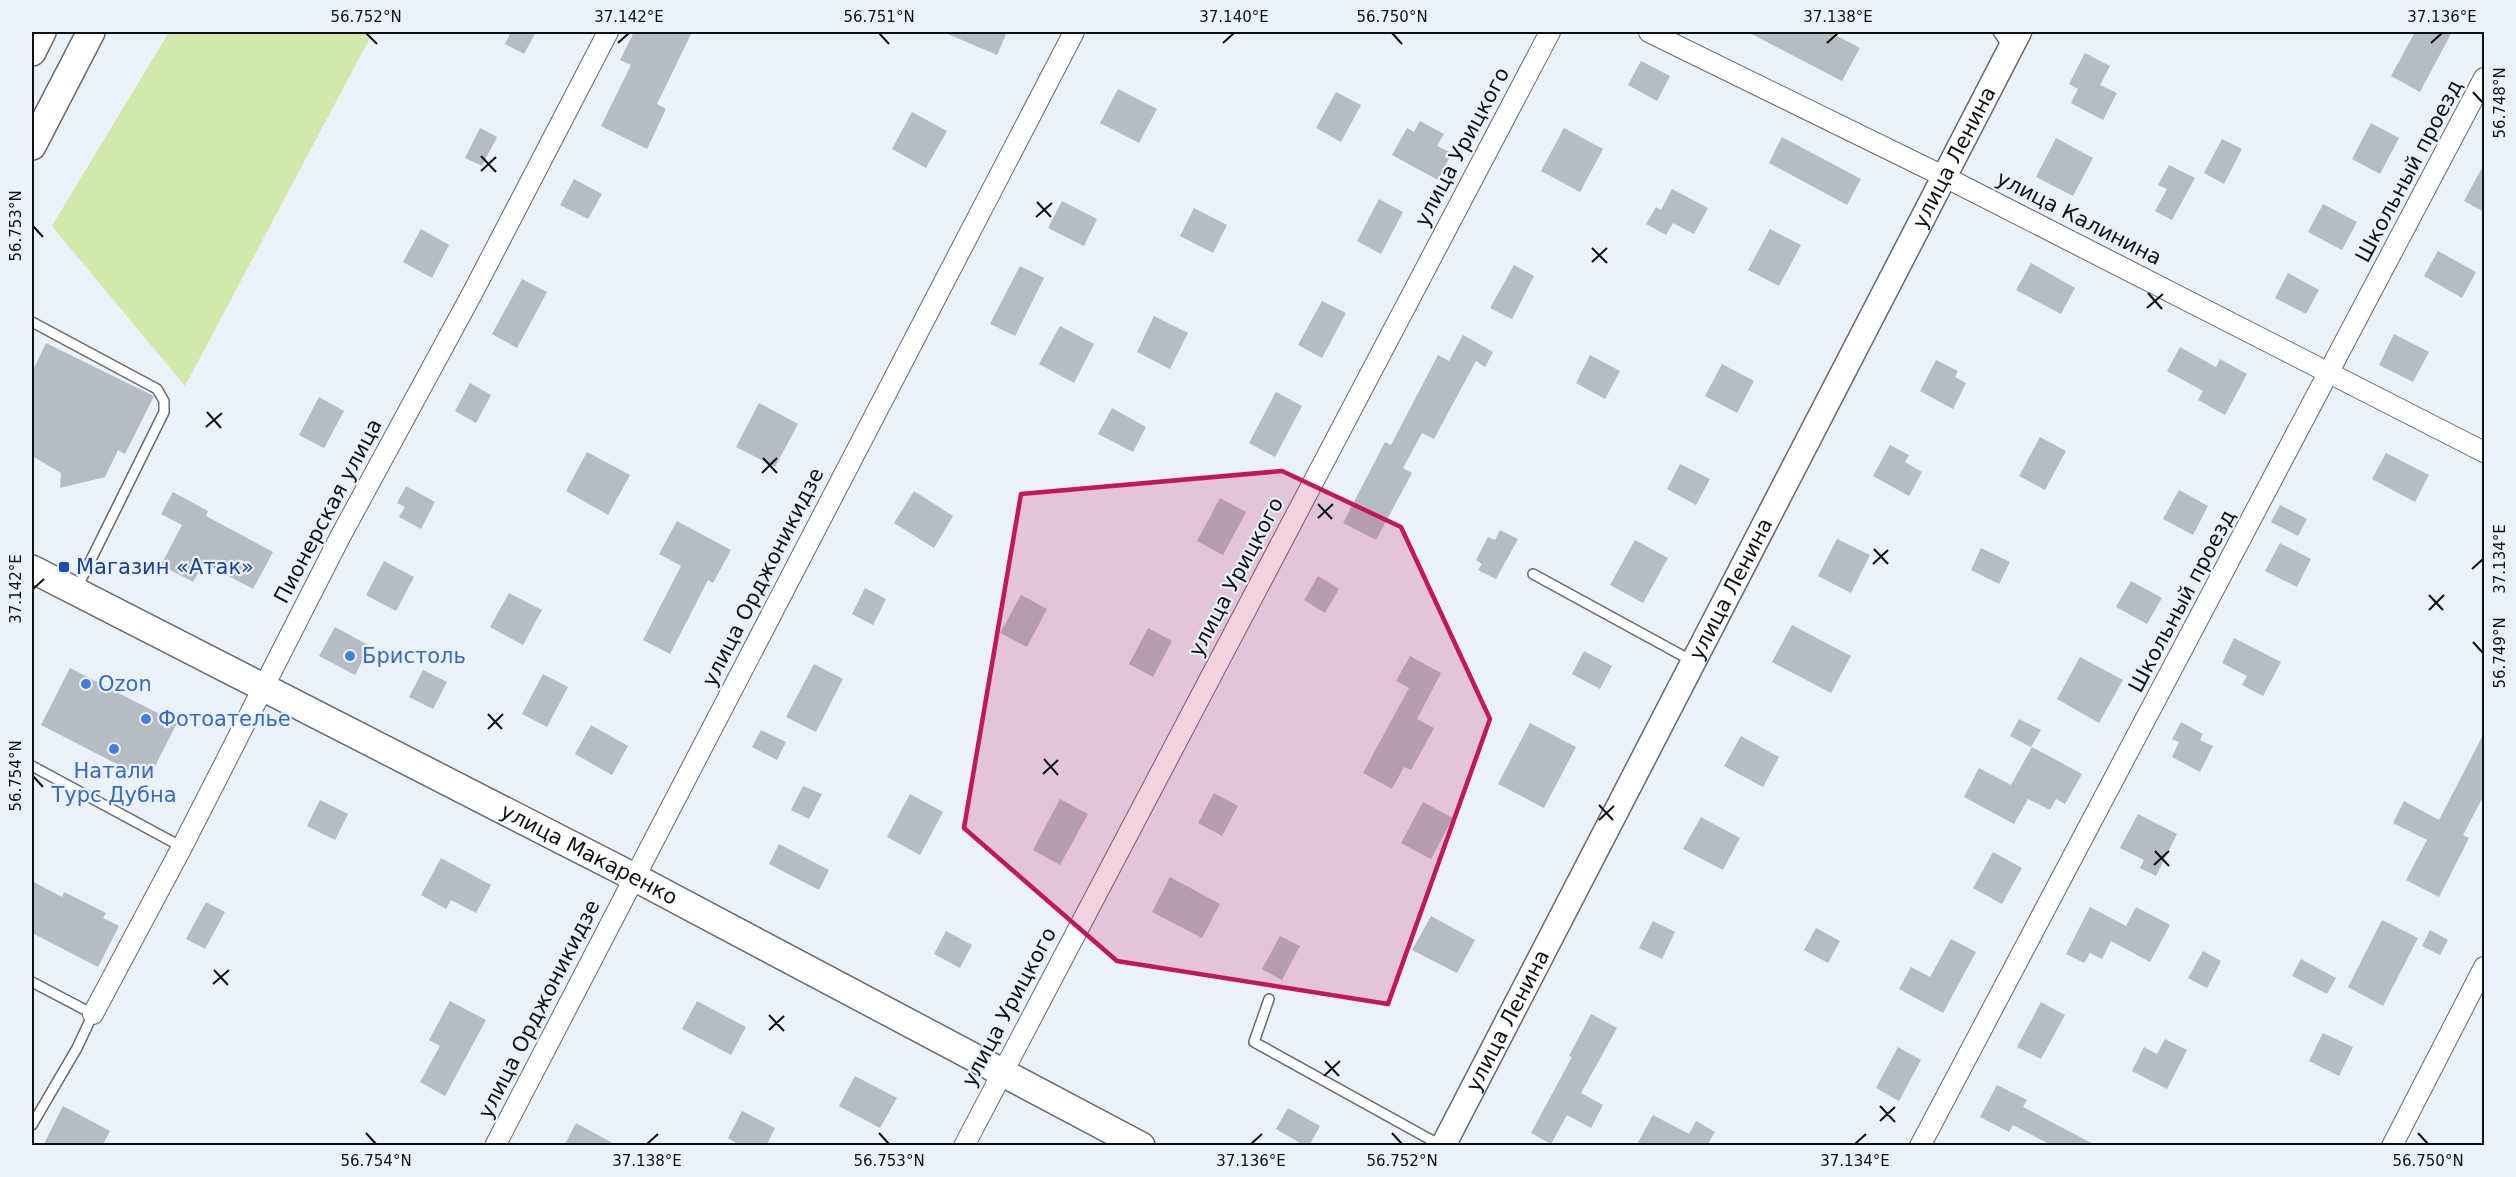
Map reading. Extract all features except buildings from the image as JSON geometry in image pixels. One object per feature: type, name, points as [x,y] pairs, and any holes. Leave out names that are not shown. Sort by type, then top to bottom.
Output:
[{"type":"main road","points":[[32,52],[42,32]]},
{"type":"main road","points":[[32,146],[91,32]]},
{"type":"main road","name":"улица Макаренко","points":[[32,569],[634,877],[1142,1146]]},
{"type":"street","name":"Пионерская улица","points":[[93,1014],[182,847],[339,539],[473,292],[608,32]]},
{"type":"street","name":"улица Орджоникидзе","points":[[495,1146],[1074,32]]},
{"type":"street","name":"улица Урицкого","points":[[964,1146],[1550,32]]},
{"type":"street","name":"улица Калинина","points":[[1649,32],[1945,177],[2484,452]]},
{"type":"street","name":"улица Ленина","points":[[1443,1146],[1945,177],[2009,38]]},
{"type":"street","name":"Школьный проезд","points":[[1920,1146],[2484,78]]},
{"type":"street","points":[[2392,1146],[2484,967]]},
{"type":"lane","points":[[32,322],[157,389],[164,401],[164,412],[75,593]]},
{"type":"lane","points":[[1533,574],[1694,662]]},
{"type":"lane","points":[[32,766],[182,847]]},
{"type":"lane","points":[[32,982],[93,1014],[77,1048],[32,1125]]},
{"type":"lane","points":[[1269,999],[1254,1042],[1443,1146]]},
{"type":"highlighted area","points":[[1282,471],[1401,527],[1490,719],[1388,1004],[1117,961],[964,828],[1021,494]]},
{"type":"green space","points":[[169,32],[373,32],[185,386],[52,226]]},
{"type":"place","name":"Магазин «Атак»","points":[[64,567]]},
{"type":"place","name":"Бристоль","points":[[350,656]]},
{"type":"place","name":"Ozon","points":[[86,684]]},
{"type":"place","name":"Фотоателье","points":[[146,719]]},
{"type":"place","name":"Натали Турс Дубна","points":[[114,749]]}]
